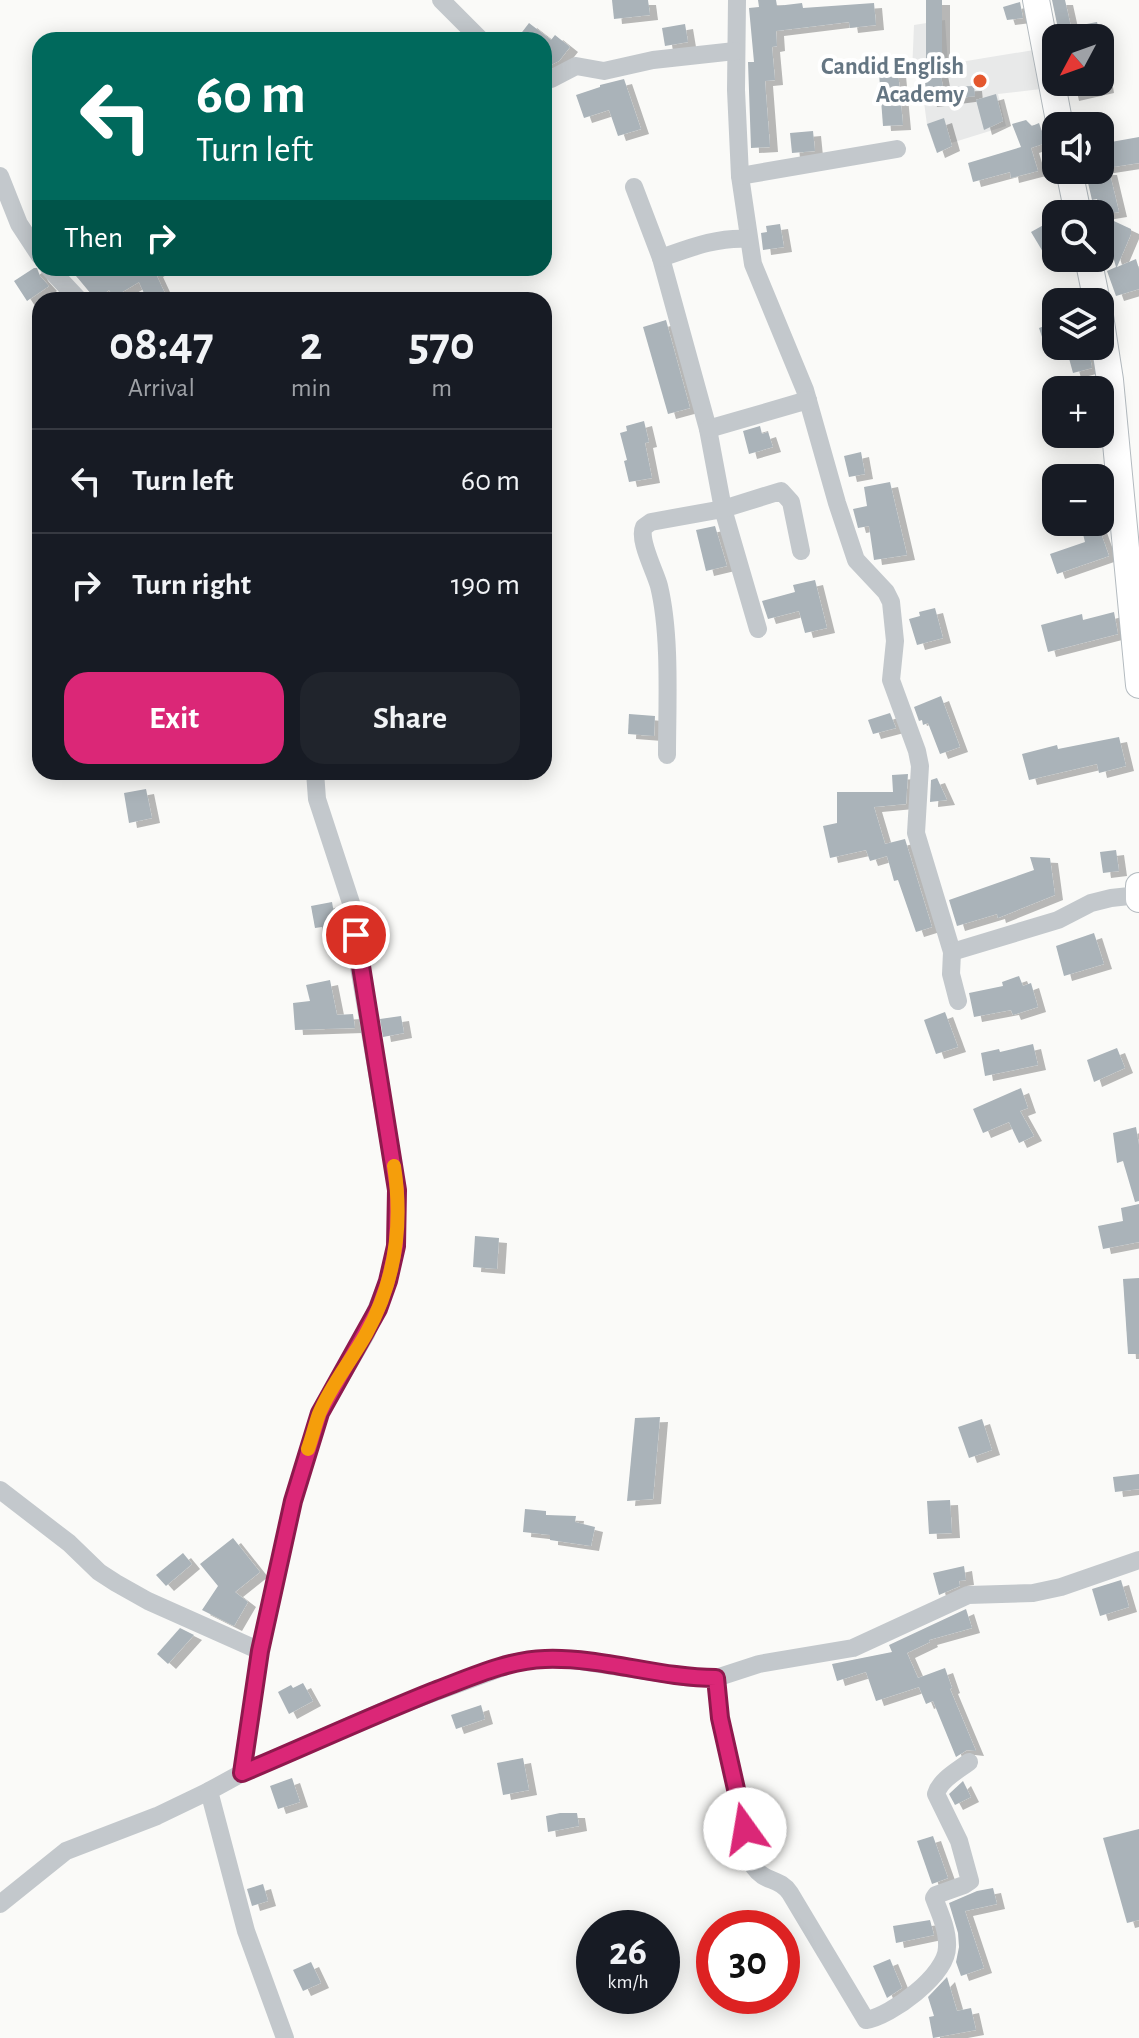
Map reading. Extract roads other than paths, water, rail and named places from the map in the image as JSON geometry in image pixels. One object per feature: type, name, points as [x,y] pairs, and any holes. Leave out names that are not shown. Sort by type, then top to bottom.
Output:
[{"type":"main road","points":[[1036,0],[1057,112]]},
{"type":"main road","points":[[1107,360],[1133,537],[1139,685]]},
{"type":"main road","points":[[1139,886],[1139,897]]},
{"type":"street","points":[[441,0],[473,32]]},
{"type":"street","points":[[737,0],[735,51],[740,176],[753,264],[808,400],[856,560],[886,592],[891,602],[895,641],[891,680],[920,766],[916,833],[952,952],[951,974],[958,1001]]},
{"type":"street","points":[[552,78],[576,66],[604,71],[653,60],[735,51]]},
{"type":"street","points":[[740,176],[897,149]]},
{"type":"street","points":[[0,176],[19,224],[32,244]]},
{"type":"street","points":[[634,187],[661,258],[708,429],[723,509],[758,629]]},
{"type":"street","points":[[661,258],[711,241],[748,239]]},
{"type":"street","points":[[56,276],[72,292]]},
{"type":"street","points":[[708,429],[808,400]]},
{"type":"street","points":[[667,755],[664,623],[659,588],[642,532],[651,522],[723,509],[781,491],[791,502],[801,551]]},
{"type":"street","points":[[242,1773],[260,1651],[293,1501],[320,1413],[378,1309],[391,1269],[398,1219],[397,1190],[358,961],[353,909],[317,799],[316,780]]},
{"type":"street","points":[[952,952],[1058,920],[1091,903],[1111,898],[1139,897]]},
{"type":"street","points":[[0,1490],[116,1583],[148,1601],[260,1651]]},
{"type":"street","points":[[0,1904],[66,1851],[157,1816],[242,1773],[381,1712],[517,1662],[574,1660],[692,1678],[716,1678],[759,1664],[853,1648],[968,1595],[1033,1593],[1061,1587],[1139,1560]]},
{"type":"street","points":[[716,1678],[720,1718],[754,1867],[764,1878],[784,1884],[866,2020],[898,2008],[943,1962],[948,1947],[934,1898],[970,1881],[959,1841],[936,1794],[945,1780],[969,1762]]},
{"type":"street","points":[[209,1791],[246,1931],[285,2038]]},
{"type":"place","name":"Candid English Academy","points":[[980,81]]}]
